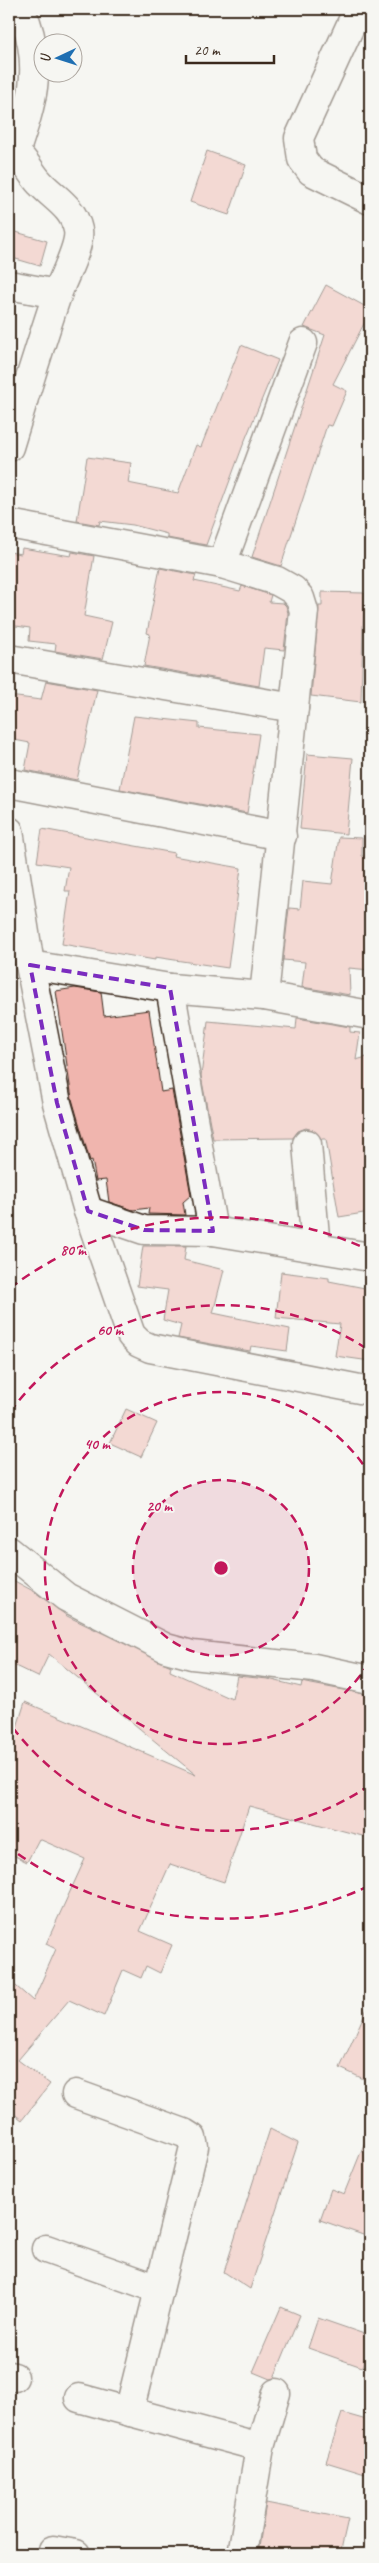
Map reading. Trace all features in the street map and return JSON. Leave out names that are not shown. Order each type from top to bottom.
[{"type":"street","points":[[358,9],[299,138],[302,159],[312,171],[370,200]]},
{"type":"street","points":[[9,20],[26,22],[35,54],[33,102],[12,152],[73,215],[78,232],[76,245],[16,400],[9,447]]},
{"type":"street","points":[[9,284],[57,294]]},
{"type":"street","points":[[222,564],[303,343]]},
{"type":"street","points":[[9,524],[222,564],[277,581],[293,590],[300,598],[304,611],[264,996]]},
{"type":"street","points":[[9,659],[294,708]]},
{"type":"street","points":[[9,783],[282,836]]},
{"type":"street","points":[[9,830],[30,965],[57,1103],[88,1211],[131,1335],[139,1343],[150,1348],[370,1391]]},
{"type":"street","points":[[30,965],[170,988],[264,996],[370,1015]]},
{"type":"street","points":[[170,988],[213,1231]]},
{"type":"street","points":[[308,1144],[316,1248]]},
{"type":"street","points":[[88,1211],[144,1230],[213,1231],[370,1257]]},
{"type":"street","points":[[9,1551],[66,1596],[166,1648],[192,1655],[314,1668],[370,1680]]},
{"type":"street","points":[[76,2094],[184,2133],[192,2138],[194,2147],[128,2412]]},
{"type":"street","points":[[46,2249],[159,2289]]},
{"type":"street","points":[[242,2554],[260,2448],[276,2393]]},
{"type":"street","points":[[79,2398],[260,2448]]},
{"type":"highlighted area","points":[[30,965],[170,988],[213,1231],[144,1230],[88,1211],[57,1103]]},
{"type":"building","points":[[207,151],[246,165],[229,215],[190,202]]},
{"type":"building","points":[[9,230],[47,241],[40,266],[9,257]]},
{"type":"building","points":[[326,285],[370,309],[370,312],[333,384],[347,391],[332,426],[327,425],[281,566],[252,557],[325,335],[304,327]]},
{"type":"building","points":[[241,345],[278,360],[243,445],[206,545],[167,538],[167,534],[133,525],[100,521],[99,525],[77,521],[87,457],[131,463],[128,483],[178,493],[196,445],[201,447]]},
{"type":"building","points":[[22,548],[71,556],[72,552],[94,556],[84,616],[112,622],[103,659],[55,651],[56,644],[29,641],[30,628],[9,625],[9,552],[21,554]]},
{"type":"building","points":[[160,568],[196,575],[194,581],[240,591],[242,586],[271,595],[269,602],[283,603],[286,606],[288,613],[284,650],[264,648],[259,686],[144,666],[150,634],[147,633]]},
{"type":"building","points":[[322,592],[364,593],[361,702],[311,696],[319,606],[322,606]]},
{"type":"building","points":[[46,681],[97,690],[77,780],[25,770],[30,743],[9,739],[9,696],[41,700]]},
{"type":"building","points":[[134,716],[199,723],[199,728],[259,734],[247,813],[120,789]]},
{"type":"building","points":[[307,754],[353,758],[346,834],[300,829]]},
{"type":"building","points":[[42,829],[174,853],[173,856],[241,868],[228,968],[155,957],[155,960],[62,944],[70,891],[65,891],[69,867],[37,862]]},
{"type":"building","points":[[339,837],[362,838],[362,856],[370,856],[370,970],[349,968],[350,995],[302,987],[305,962],[283,960],[289,908],[300,909],[303,881],[332,884]]},
{"type":"building","points":[[75,988],[101,992],[104,1016],[149,1010],[161,1092],[172,1090],[191,1195],[183,1202],[185,1215],[148,1214],[149,1208],[133,1210],[109,1202],[106,1180],[96,1181],[92,1160],[90,1161],[72,1099],[56,991]]},
{"type":"building","points":[[297,1018],[350,1027],[350,1032],[360,1033],[356,1060],[370,1056],[370,1212],[339,1217],[326,1139],[321,1139],[313,1130],[306,1128],[298,1131],[293,1138],[213,1139],[201,1076],[208,1021],[296,1029]]},
{"type":"building","points":[[143,1246],[186,1246],[184,1260],[224,1270],[213,1313],[290,1329],[287,1351],[251,1346],[250,1351],[178,1338],[181,1325],[163,1320],[168,1290],[137,1286]]},
{"type":"building","points":[[281,1272],[329,1278],[329,1281],[370,1289],[370,1361],[335,1356],[340,1324],[276,1318]]},
{"type":"building","points":[[126,1409],[157,1423],[141,1457],[110,1443]]},
{"type":"building","points":[[9,1578],[35,1592],[67,1616],[171,1666],[170,1671],[232,1699],[237,1676],[268,1679],[301,1687],[302,1682],[370,1695],[370,1838],[249,1806],[224,1882],[170,1864],[140,1931],[172,1945],[160,1973],[146,1966],[141,1978],[123,1970],[104,2016],[69,2000],[18,2060],[50,2084],[22,2120],[9,2110],[9,1980],[33,2001],[56,1949],[46,1944],[85,1859],[39,1839],[27,1862],[9,1853],[9,1752],[25,1702],[196,1775],[49,1654],[38,1677],[9,1663]]},
{"type":"building","points":[[370,2002],[370,2082],[340,2068]]},
{"type":"building","points":[[270,2129],[298,2143],[250,2289],[224,2272]]},
{"type":"building","points":[[369,2132],[370,2224],[366,2236],[320,2220],[331,2189],[344,2194]]},
{"type":"building","points":[[281,2307],[300,2315],[274,2378],[270,2379],[253,2372]]},
{"type":"building","points":[[318,2318],[370,2336],[370,2344],[362,2367],[308,2348]]},
{"type":"building","points":[[342,2413],[370,2421],[370,2459],[365,2474],[326,2462]]},
{"type":"building","points":[[266,2503],[348,2519],[340,2554],[258,2554]]}]
